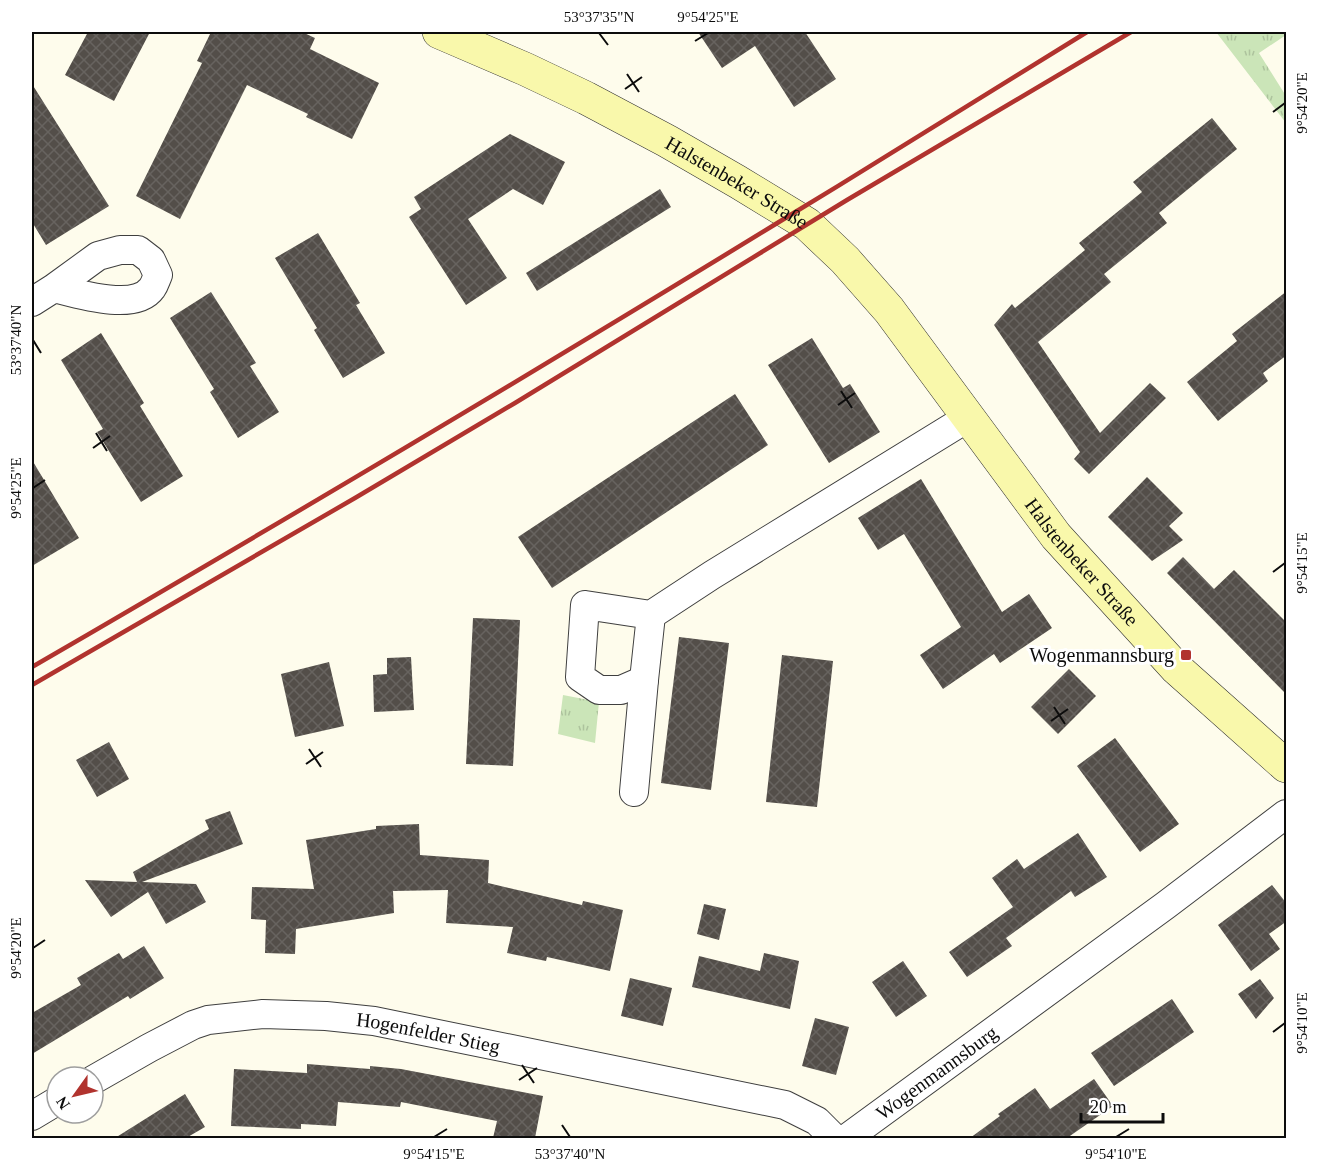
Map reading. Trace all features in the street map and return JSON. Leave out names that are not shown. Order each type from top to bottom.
[{"type":"street","name":"Halstenbeker Straße","points":[[439,32],[525,69],[616,114],[738,182],[807,224],[845,260],[889,310],[1056,536],[1176,668],[1287,766]]},
{"type":"street","points":[[644,680],[621,690],[599,690],[580,677],[585,605],[651,615],[969,417]]},
{"type":"street","points":[[634,792],[651,615]]},
{"type":"street","name":"Wogenmannsburg","points":[[847,1138],[1287,814]]},
{"type":"street","name":"Hogenfelder Stieg","points":[[105,1073],[158,1043],[208,1020],[263,1014],[326,1016],[374,1021],[785,1105],[817,1121],[834,1138]]},
{"type":"street","points":[[32,1116],[45,1108]]},
{"type":"green space","points":[[1216,32],[1286,32],[1286,35],[1259,53],[1286,96],[1286,123]]},
{"type":"green space","points":[[563,695],[599,702],[595,743],[558,734]]},
{"type":"building","points":[[88,32],[150,32],[114,101],[65,75]]},
{"type":"building","points":[[211,32],[302,32],[315,38],[310,49],[379,83],[352,139],[306,117],[308,114],[247,85],[180,219],[136,196],[202,63],[197,61]]},
{"type":"building","points":[[698,32],[805,32],[836,79],[794,107],[755,46],[722,68]]},
{"type":"building","points":[[32,84],[109,206],[46,245],[32,222]]},
{"type":"building","points":[[1212,118],[1237,149],[1159,213],[1167,223],[1104,274],[1111,282],[1038,342],[1100,433],[1150,383],[1166,398],[1089,474],[1074,459],[1080,452],[994,325],[1012,304],[1015,308],[1085,250],[1079,243],[1142,192],[1133,182]]},
{"type":"building","points":[[510,134],[565,162],[543,205],[513,189],[468,219],[507,278],[466,305],[409,217],[421,209],[414,197]]},
{"type":"building","points":[[660,189],[671,207],[537,291],[526,273]]},
{"type":"building","points":[[318,233],[360,303],[356,305],[385,353],[343,378],[314,330],[317,328],[275,258]]},
{"type":"building","points":[[1287,291],[1287,355],[1263,373],[1268,381],[1218,421],[1187,382],[1237,341],[1232,334]]},
{"type":"building","points":[[211,292],[256,363],[250,366],[279,412],[238,438],[210,392],[214,389],[170,318]]},
{"type":"building","points":[[101,333],[144,403],[140,406],[183,476],[141,502],[97,432],[103,429],[61,360]]},
{"type":"building","points":[[812,338],[843,388],[850,384],[880,432],[829,463],[768,365]]},
{"type":"building","points":[[735,394],[768,445],[552,588],[518,537]]},
{"type":"building","points":[[32,460],[79,538],[32,566]]},
{"type":"building","points":[[1147,477],[1183,513],[1169,526],[1183,540],[1152,561],[1108,517]]},
{"type":"building","points":[[921,479],[1002,612],[1029,594],[1052,628],[1000,663],[994,654],[943,689],[920,655],[961,627],[904,534],[878,550],[858,518]]},
{"type":"building","points":[[1183,557],[1214,589],[1234,570],[1287,623],[1287,695],[1167,573]]},
{"type":"building","points":[[473,618],[520,620],[513,766],[466,764]]},
{"type":"building","points":[[679,637],[729,643],[711,790],[661,783]]},
{"type":"building","points":[[782,655],[833,661],[817,807],[766,802]]},
{"type":"building","points":[[411,657],[414,710],[374,712],[373,675],[387,674],[387,658]]},
{"type":"building","points":[[329,662],[344,726],[295,737],[281,674]]},
{"type":"building","points":[[1069,669],[1096,696],[1058,734],[1031,707]]},
{"type":"building","points":[[1115,738],[1179,824],[1140,852],[1077,766]]},
{"type":"building","points":[[109,742],[129,779],[97,797],[76,760]]},
{"type":"building","points":[[230,811],[243,844],[142,882],[196,884],[206,902],[166,924],[148,892],[111,917],[85,880],[137,882],[133,872],[209,829],[205,820]]},
{"type":"building","points":[[419,824],[420,855],[489,860],[488,883],[582,905],[583,901],[623,910],[610,971],[547,957],[546,961],[507,953],[513,927],[446,923],[448,890],[393,891],[394,913],[296,929],[295,954],[265,953],[266,920],[251,919],[252,887],[314,889],[306,840],[376,829],[376,826]]},
{"type":"building","points":[[1078,833],[1107,877],[1075,897],[1071,891],[1006,938],[1012,946],[967,977],[949,952],[1013,907],[992,878],[1017,859],[1024,869]]},
{"type":"building","points":[[1272,885],[1287,904],[1287,921],[1269,934],[1280,949],[1251,971],[1218,925]]},
{"type":"building","points":[[704,904],[726,909],[719,940],[697,934]]},
{"type":"building","points":[[144,946],[164,978],[130,999],[128,996],[32,1054],[32,1013],[81,985],[77,978],[119,953],[123,959]]},
{"type":"building","points":[[764,953],[799,961],[790,1009],[692,987],[699,956],[760,971]]},
{"type":"building","points":[[903,961],[927,996],[896,1017],[872,982]]},
{"type":"building","points":[[630,978],[672,988],[663,1026],[621,1016]]},
{"type":"building","points":[[1260,979],[1274,998],[1256,1019],[1238,994]]},
{"type":"building","points":[[1172,999],[1194,1032],[1114,1086],[1091,1053]]},
{"type":"building","points":[[815,1018],[849,1027],[836,1075],[802,1066]]},
{"type":"building","points":[[307,1064],[401,1069],[543,1096],[535,1138],[493,1138],[497,1121],[401,1102],[400,1107],[338,1102],[336,1126],[301,1124],[301,1129],[231,1126],[234,1069],[307,1073]]},
{"type":"building","points":[[1094,1079],[1113,1106],[1067,1138],[970,1138],[1000,1116],[998,1114],[1035,1088],[1050,1109]]},
{"type":"building","points":[[185,1094],[205,1127],[186,1138],[115,1138]]},
{"type":"railway","points":[[32,667],[508,386],[1087,32]]},
{"type":"railway","points":[[32,685],[515,403],[847,200],[1131,32]]},
{"type":"place","name":"Wogenmannsburg","points":[[1186,655]]}]
